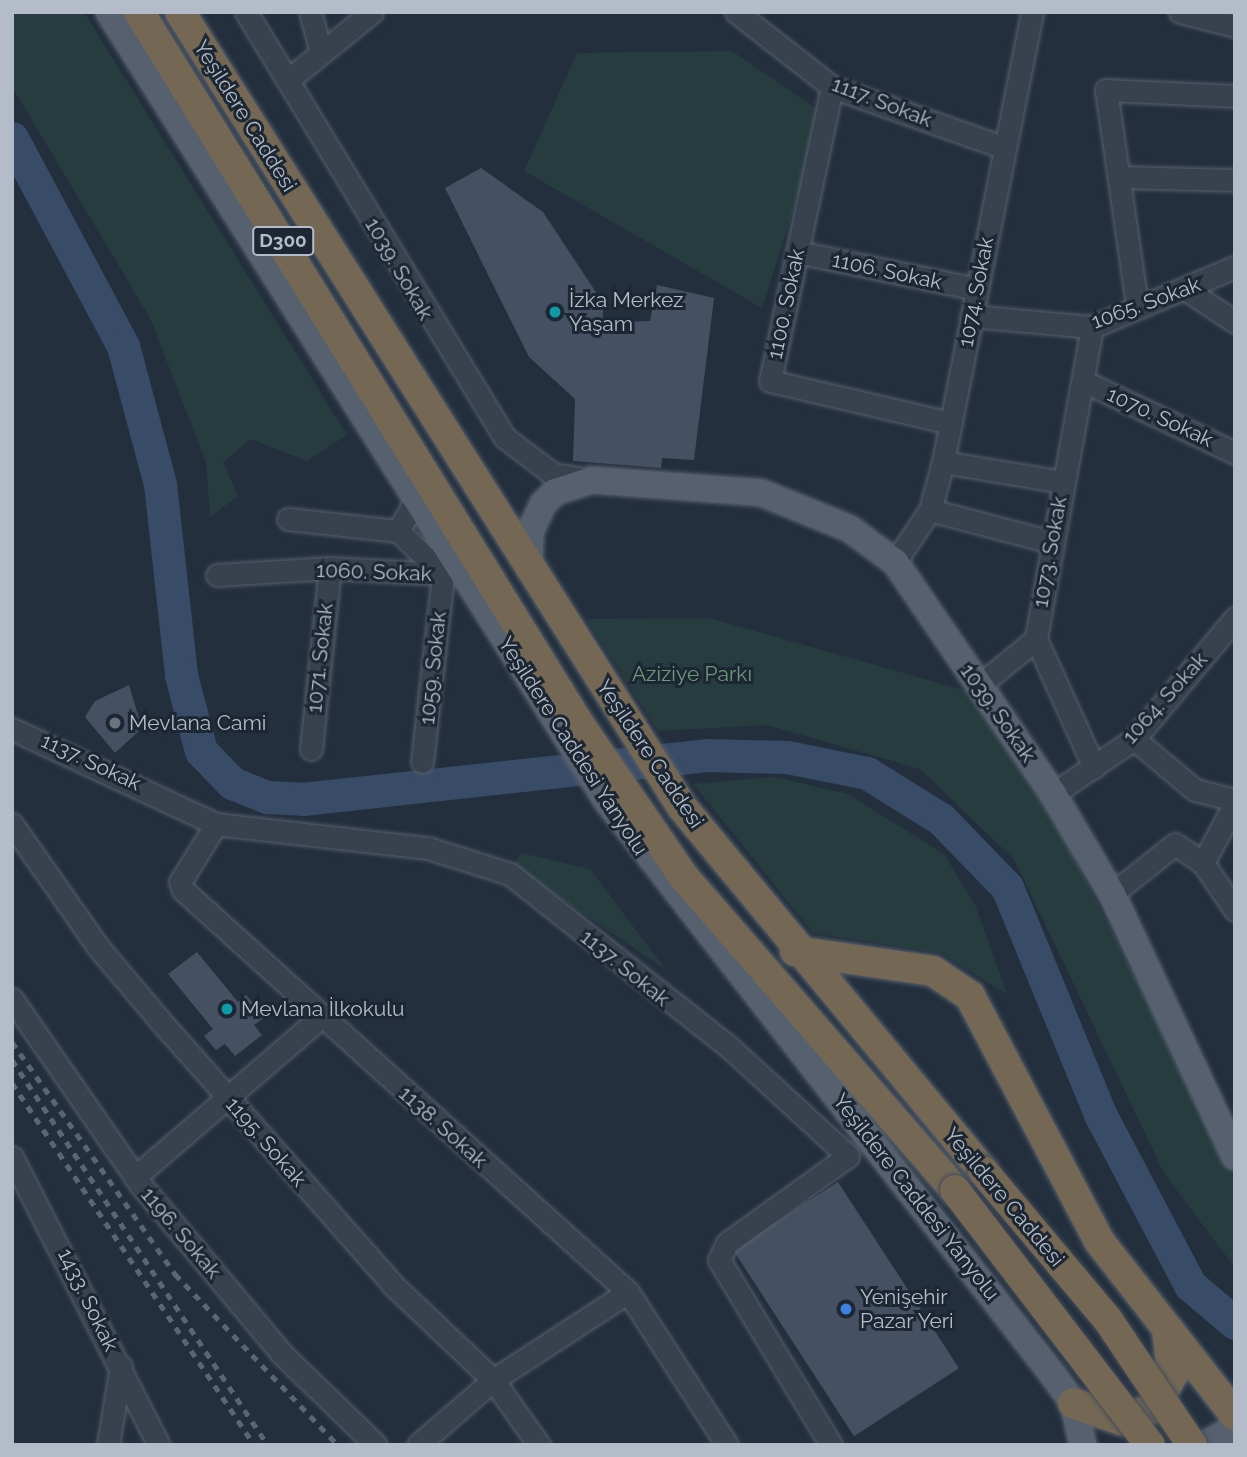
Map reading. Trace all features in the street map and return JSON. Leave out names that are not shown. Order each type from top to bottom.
[{"type":"highway","name":"Yeşildere Caddesi","points":[[139,12],[426,470],[565,719],[616,796],[955,1190],[1150,1445]]},
{"type":"highway","name":"Yeşildere Caddesi","points":[[180,12],[529,569],[682,807],[795,951],[1108,1320],[1192,1445]]},
{"type":"highway","points":[[795,951],[933,971],[970,996],[1062,1180],[1106,1253],[1235,1415]]},
{"type":"highway","points":[[1073,1403],[1121,1420],[1154,1408],[1172,1375],[1167,1328]]},
{"type":"main road","name":"Yeşildere Caddesi Yanyolu","points":[[109,12],[415,502],[565,719]]},
{"type":"main road","name":"1039. Sokak","points":[[554,483],[591,480],[762,493],[850,529],[895,562],[914,598],[981,684],[1053,794],[1112,894],[1230,1142]]},
{"type":"main road","points":[[529,569],[534,518],[554,483]]},
{"type":"main road","name":"Yeşildere Caddesi Yanyolu","points":[[616,796],[1073,1403],[1083,1445]]},
{"type":"main road","points":[[1204,1445],[1235,1429]]},
{"type":"street","name":"1039. Sokak","points":[[246,12],[461,372],[504,436],[554,483]]},
{"type":"street","points":[[310,12],[321,52]]},
{"type":"street","points":[[288,80],[372,12]]},
{"type":"street","name":"1117. Sokak","points":[[736,12],[832,87],[1004,148]]},
{"type":"street","name":"1074. Sokak","points":[[895,562],[930,510],[943,462],[1032,12]]},
{"type":"street","points":[[1180,12],[1235,26]]},
{"type":"street","name":"1100. Sokak","points":[[832,87],[770,382],[951,423]]},
{"type":"street","points":[[1138,305],[1106,90],[1235,96]]},
{"type":"street","points":[[1120,177],[1235,180]]},
{"type":"street","name":"1106. Sokak","points":[[797,252],[976,289]]},
{"type":"street","name":"1065. Sokak","points":[[971,316],[1091,327],[1138,305],[1188,291],[1235,267]]},
{"type":"street","points":[[1188,291],[1235,322]]},
{"type":"street","name":"1073. Sokak","points":[[1036,639],[1062,482],[1084,382],[1091,327]]},
{"type":"street","name":"1070. Sokak","points":[[1084,382],[1235,453]]},
{"type":"street","points":[[943,462],[1062,482]]},
{"type":"street","points":[[398,531],[415,502]]},
{"type":"street","points":[[930,510],[1051,542]]},
{"type":"street","name":"1060. Sokak","points":[[288,519],[398,531],[443,573]]},
{"type":"street","name":"1060. Sokak","points":[[217,576],[330,568],[443,573]]},
{"type":"street","name":"1071. Sokak","points":[[311,749],[330,568]]},
{"type":"street","name":"1059. Sokak","points":[[422,762],[443,573]]},
{"type":"street","name":"1064. Sokak","points":[[1053,794],[1134,739],[1235,618]]},
{"type":"street","points":[[981,684],[1036,639],[1094,766]]},
{"type":"street","name":"1137. Sokak","points":[[13,726],[216,824],[428,848],[510,874],[818,1125],[848,1156],[727,1243],[719,1260],[831,1445]]},
{"type":"street","points":[[1134,739],[1195,790],[1235,802],[1203,863]]},
{"type":"street","name":"1195. Sokak","points":[[12,824],[98,947],[393,1284],[492,1380],[539,1445]]},
{"type":"street","name":"1138. Sokak","points":[[216,824],[180,882],[183,890],[628,1292],[727,1445]]},
{"type":"street","points":[[1112,894],[1175,844],[1203,863],[1235,909]]},
{"type":"street","name":"1196. Sokak","points":[[12,999],[135,1177],[282,1354],[376,1445]]},
{"type":"street","points":[[135,1177],[322,1016]]},
{"type":"street","name":"1433. Sokak","points":[[12,1157],[159,1445]]},
{"type":"street","points":[[418,1445],[492,1380],[628,1292]]},
{"type":"street","points":[[108,1445],[121,1366]]},
{"type":"green space","points":[[12,12],[84,12],[347,435],[307,461],[251,439],[223,462],[238,496],[210,517],[206,462],[150,318],[12,87]]},
{"type":"green space","points":[[732,51],[824,114],[762,308],[524,171],[577,53]]},
{"type":"green space","name":"Aziziye Parkı","points":[[709,618],[974,693],[1063,835],[1235,1176],[1235,1268],[1164,1173],[1014,859],[920,769],[767,725],[658,731],[586,619]]},
{"type":"green space","points":[[774,777],[848,794],[944,854],[976,907],[1007,994],[940,953],[813,933],[693,784]]},
{"type":"green space","points":[[521,853],[590,869],[666,970],[513,866]]},
{"type":"building","name":"İzka Merkez Yaşam","points":[[481,168],[543,212],[603,303],[603,323],[650,321],[657,285],[714,298],[694,460],[662,458],[661,468],[573,461],[575,399],[529,357],[445,188]]},
{"type":"building","name":"Mevlana Cami","points":[[129,685],[142,728],[115,753],[85,717],[95,701]]},
{"type":"building","name":"Mevlana İlkokulu","points":[[197,952],[238,1002],[246,995],[265,1017],[254,1025],[262,1035],[235,1056],[225,1044],[216,1050],[204,1036],[213,1029],[168,974]]},
{"type":"building","name":"Yenişehir Pazar Yeri","points":[[838,1182],[959,1368],[854,1436],[733,1250]]},
{"type":"waterway","points":[[12,138],[123,346],[160,484],[181,675],[201,751],[232,783],[267,797],[302,799],[707,755],[787,757],[867,773],[941,819],[1007,887],[1101,1116],[1190,1285],[1235,1323]]},
{"type":"railway","points":[[12,1042],[175,1274],[338,1445]]},
{"type":"railway","points":[[12,1060],[268,1445]]},
{"type":"railway","points":[[12,1083],[254,1445]]},
{"type":"place","name":"İzka Merkez Yaşam","points":[[555,312]]},
{"type":"place","name":"Mevlana Cami","points":[[115,723]]},
{"type":"place","name":"Mevlana İlkokulu","points":[[227,1009]]},
{"type":"place","name":"Yenişehir Pazar Yeri","points":[[846,1309]]}]
